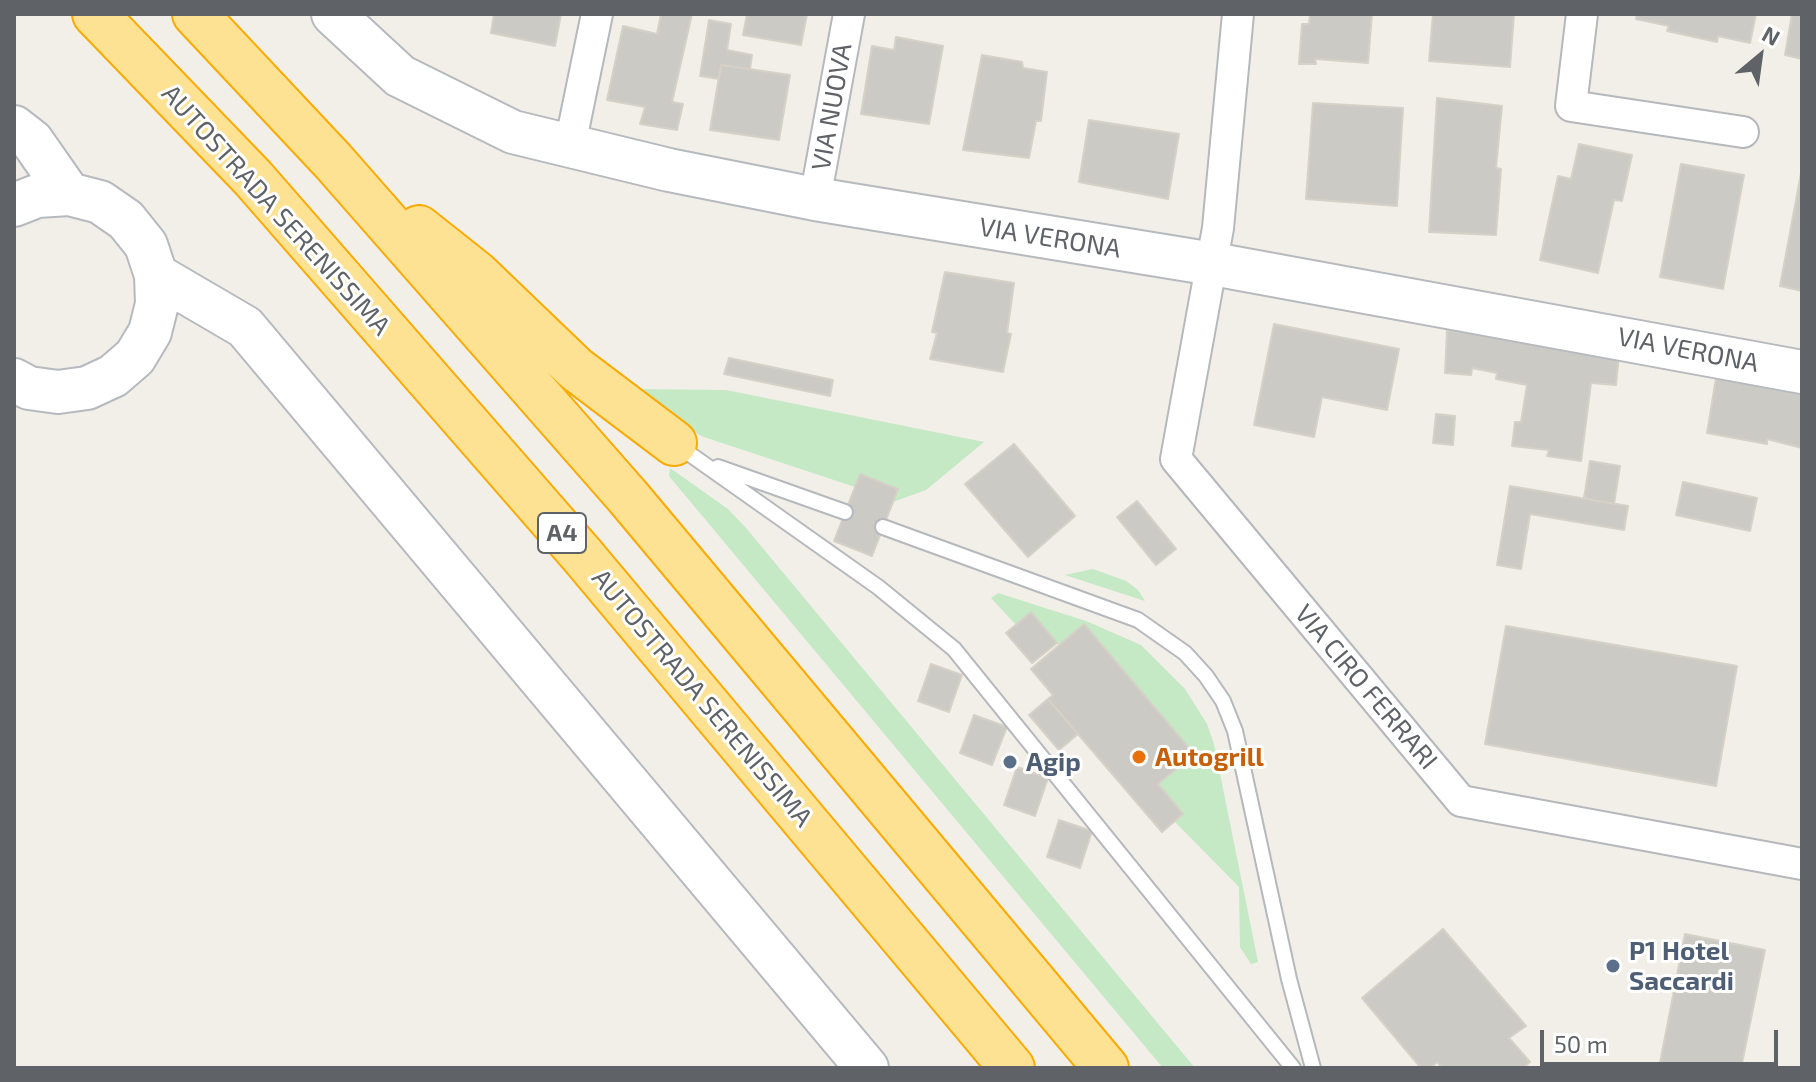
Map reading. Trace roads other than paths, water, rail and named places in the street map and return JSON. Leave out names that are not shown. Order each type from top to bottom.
[{"type":"highway","name":"AUTOSTRADA SERENISSIMA","points":[[95,14],[253,178],[572,543],[1012,1068]]},
{"type":"highway","points":[[195,14],[333,161],[628,497],[1106,1068]]},
{"type":"highway","points":[[333,161],[477,274],[576,369],[686,451]]},
{"type":"street","name":"VIA VERONA","points":[[333,14],[400,76],[513,132],[815,199],[1213,264],[1802,372]]},
{"type":"street","points":[[570,145],[597,14]]},
{"type":"street","name":"VIA NUOVA","points":[[815,199],[849,14]]},
{"type":"street","points":[[1213,264],[1238,14]]},
{"type":"street","points":[[1582,14],[1571,106],[1743,132]]},
{"type":"street","points":[[14,127],[32,141],[34,195],[100,202],[126,220],[146,245],[156,275],[157,304],[150,332],[135,357],[113,376],[87,388],[58,392],[29,388],[14,380]]},
{"type":"street","name":"VIA CIRO FERRARI","points":[[1213,264],[1176,459],[1461,801],[1802,864]]},
{"type":"street","points":[[156,275],[245,327],[867,1068]]},
{"type":"lane","points":[[686,451],[845,512]]},
{"type":"lane","points":[[686,451],[878,587],[954,649],[1293,1068]]},
{"type":"lane","points":[[883,527],[1138,620],[1185,653],[1206,676],[1223,701],[1235,731],[1289,979],[1313,1068]]},
{"type":"place","name":"Autogrill","points":[[1139,757]]},
{"type":"place","name":"Agip","points":[[1010,762]]},
{"type":"place","name":"P1 Hotel Saccardi","points":[[1613,966]]}]
